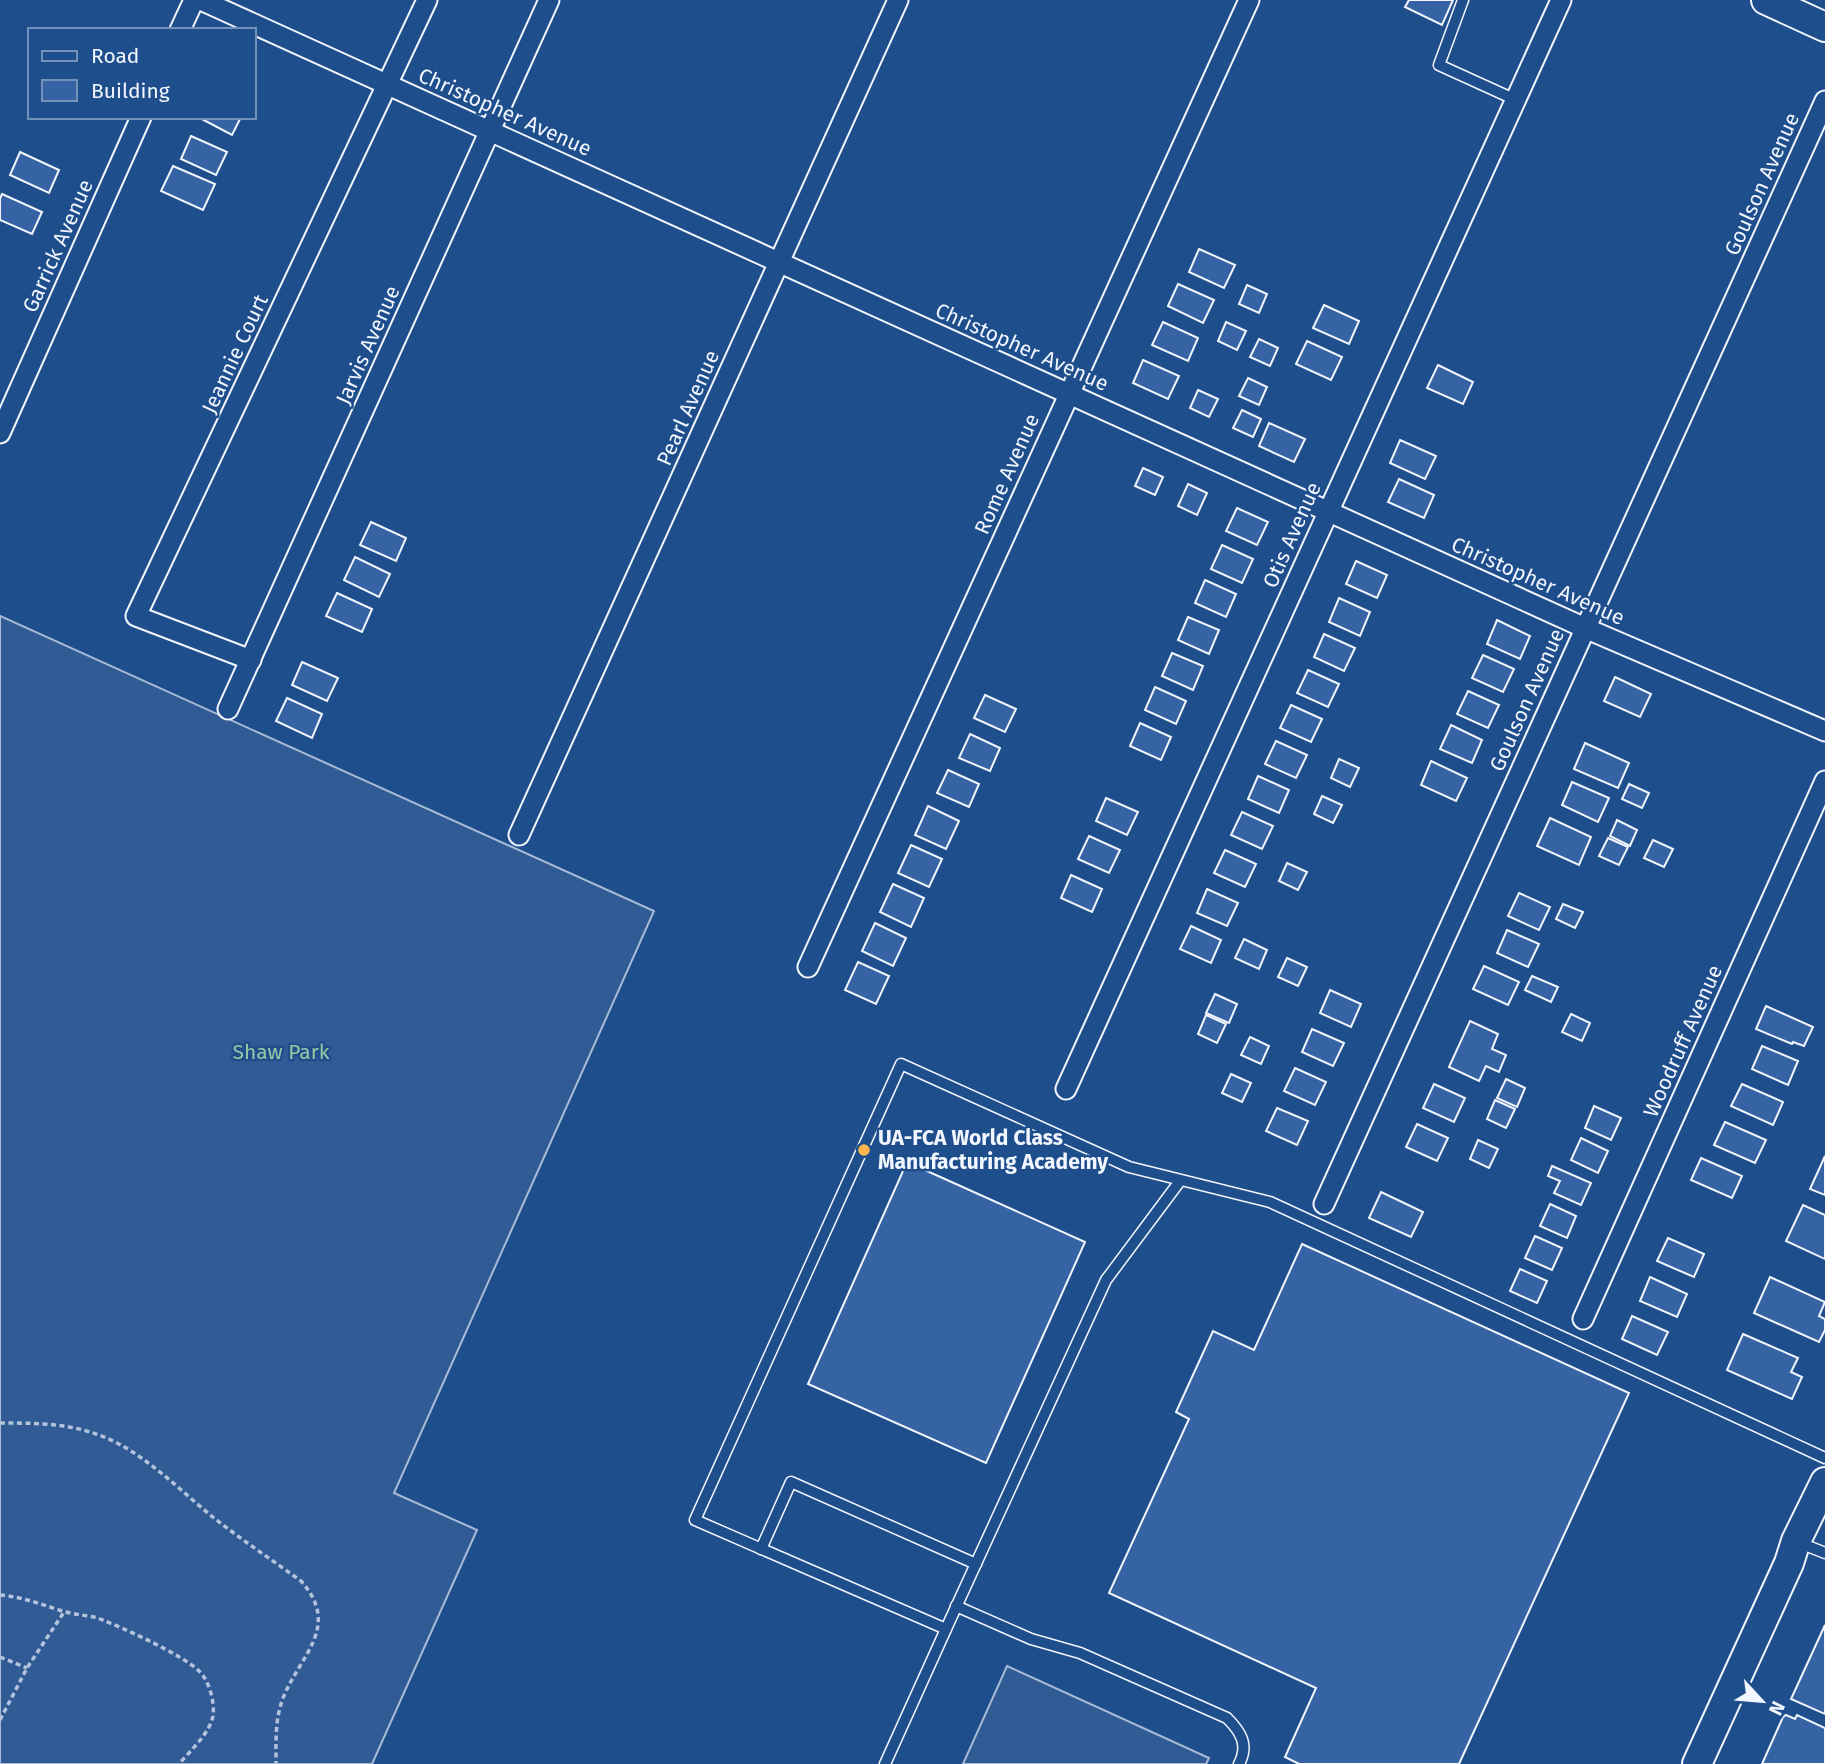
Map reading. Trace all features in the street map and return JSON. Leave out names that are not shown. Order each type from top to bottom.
[{"type":"main road","points":[[1766,0],[1825,27]]},
{"type":"main road","points":[[1697,1764],[1825,1482]]},
{"type":"street","points":[[181,28],[194,0]]},
{"type":"street","name":"Christopher Avenue","points":[[201,0],[1585,628],[1825,732]]},
{"type":"street","name":"Jeannie Court","points":[[251,660],[136,616],[427,0]]},
{"type":"street","name":"Jarvis Avenue","points":[[228,709],[549,0]]},
{"type":"street","name":"Pearl Avenue","points":[[519,835],[898,0]]},
{"type":"street","name":"Rome Avenue","points":[[807,967],[1249,0]]},
{"type":"street","name":"Otis Avenue","points":[[1066,1089],[1561,0]]},
{"type":"street","name":"Goulson Avenue","points":[[1324,1204],[1825,101]]},
{"type":"street","name":"Garrick Avenue","points":[[0,433],[140,119]]},
{"type":"street","name":"Woodruff Avenue","points":[[1583,1319],[1825,781]]},
{"type":"lane","points":[[1463,0],[1438,65],[1516,100]]},
{"type":"lane","points":[[946,1629],[695,1520],[901,1064],[1129,1167],[1270,1202],[1825,1458]]},
{"type":"lane","points":[[885,1764],[1106,1280],[1180,1181]]},
{"type":"lane","points":[[761,1549],[791,1482],[976,1564]]},
{"type":"lane","points":[[1796,1541],[1825,1553]]},
{"type":"lane","points":[[956,1606],[1031,1639],[1080,1653],[1227,1718],[1242,1736],[1244,1746],[1239,1764]]},
{"type":"path","points":[[0,1423],[76,1429],[113,1441],[145,1462],[227,1528],[301,1581],[309,1591],[317,1611],[318,1631],[281,1702],[277,1724],[276,1764]]},
{"type":"path","points":[[0,1595],[37,1602],[113,1624],[184,1660],[204,1676],[212,1701],[212,1718],[179,1764]]},
{"type":"path","points":[[0,1720],[27,1668],[64,1612]]},
{"type":"path","points":[[0,1657],[27,1668]]},
{"type":"shaded area","name":"Shaw Park","points":[[0,616],[654,911],[394,1493],[477,1530],[372,1764],[0,1764]]},
{"type":"shaded area","points":[[1007,1666],[1209,1758],[1206,1764],[963,1764]]},
{"type":"building","points":[[1409,0],[1453,0],[1442,25],[1405,7]]},
{"type":"building","points":[[202,119],[240,119],[232,135]]},
{"type":"building","points":[[191,136],[227,152],[216,175],[181,159]]},
{"type":"building","points":[[20,152],[59,170],[49,193],[10,175]]},
{"type":"building","points":[[173,166],[215,184],[203,210],[161,191]]},
{"type":"building","points":[[2,194],[42,212],[32,234],[0,220]]},
{"type":"building","points":[[1199,249],[1235,265],[1224,288],[1189,272]]},
{"type":"building","points":[[1178,284],[1214,300],[1203,323],[1168,306]]},
{"type":"building","points":[[1247,285],[1267,294],[1259,313],[1239,304]]},
{"type":"building","points":[[1324,305],[1359,321],[1349,344],[1313,328]]},
{"type":"building","points":[[1163,322],[1198,338],[1188,361],[1152,345]]},
{"type":"building","points":[[1226,322],[1246,331],[1237,350],[1218,341]]},
{"type":"building","points":[[1259,339],[1278,348],[1270,366],[1250,357]]},
{"type":"building","points":[[1307,341],[1342,357],[1331,380],[1296,364]]},
{"type":"building","points":[[1143,360],[1179,376],[1168,399],[1133,383]]},
{"type":"building","points":[[1438,365],[1473,382],[1463,404],[1427,388]]},
{"type":"building","points":[[1248,378],[1267,387],[1259,405],[1239,396]]},
{"type":"building","points":[[1198,390],[1218,399],[1209,417],[1190,408]]},
{"type":"building","points":[[1242,410],[1261,419],[1253,437],[1233,428]]},
{"type":"building","points":[[1269,423],[1305,439],[1294,462],[1259,446]]},
{"type":"building","points":[[1400,440],[1436,456],[1425,479],[1390,463]]},
{"type":"building","points":[[1143,468],[1163,477],[1155,495],[1135,486]]},
{"type":"building","points":[[1399,479],[1434,495],[1424,518],[1388,502]]},
{"type":"building","points":[[1188,484],[1207,493],[1197,515],[1178,506]]},
{"type":"building","points":[[1237,508],[1268,522],[1257,545],[1226,531]]},
{"type":"building","points":[[371,522],[406,538],[396,561],[360,545]]},
{"type":"building","points":[[1222,545],[1253,559],[1242,583],[1211,569]]},
{"type":"building","points":[[355,557],[390,574],[379,597],[344,580]]},
{"type":"building","points":[[1356,561],[1387,575],[1377,598],[1346,584]]},
{"type":"building","points":[[1205,580],[1236,594],[1226,617],[1195,603]]},
{"type":"building","points":[[337,593],[372,609],[362,632],[326,616]]},
{"type":"building","points":[[1339,598],[1370,612],[1360,636],[1329,622]]},
{"type":"building","points":[[1188,617],[1219,630],[1209,654],[1178,640]]},
{"type":"building","points":[[1497,620],[1530,636],[1520,659],[1487,644]]},
{"type":"building","points":[[1324,634],[1355,648],[1344,671],[1314,657]]},
{"type":"building","points":[[1172,653],[1203,666],[1193,690],[1162,676]]},
{"type":"building","points":[[1483,655],[1514,669],[1503,692],[1472,678]]},
{"type":"building","points":[[302,662],[338,678],[327,701],[292,685]]},
{"type":"building","points":[[1308,670],[1339,684],[1328,707],[1297,693]]},
{"type":"building","points":[[1615,677],[1651,694],[1640,717],[1604,701]]},
{"type":"building","points":[[1155,687],[1186,701],[1176,724],[1145,710]]},
{"type":"building","points":[[1468,691],[1499,705],[1488,728],[1457,714]]},
{"type":"building","points":[[985,695],[1016,709],[1005,732],[974,718]]},
{"type":"building","points":[[287,698],[322,714],[312,738],[276,721]]},
{"type":"building","points":[[1291,705],[1322,719],[1311,742],[1280,728]]},
{"type":"building","points":[[1140,723],[1171,737],[1161,760],[1130,746]]},
{"type":"building","points":[[1451,725],[1482,740],[1472,763],[1440,749]]},
{"type":"building","points":[[970,734],[1000,748],[990,771],[959,758]]},
{"type":"building","points":[[1276,741],[1307,755],[1296,778],[1265,764]]},
{"type":"building","points":[[1585,743],[1629,763],[1618,788],[1574,769]]},
{"type":"building","points":[[1339,759],[1359,768],[1350,787],[1331,778]]},
{"type":"building","points":[[1431,761],[1467,778],[1456,801],[1421,785]]},
{"type":"building","points":[[948,770],[979,784],[969,807],[937,793]]},
{"type":"building","points":[[1258,776],[1289,790],[1279,813],[1248,799]]},
{"type":"building","points":[[1572,782],[1609,798],[1598,822],[1562,805]]},
{"type":"building","points":[[1629,784],[1649,793],[1642,808],[1622,799]]},
{"type":"building","points":[[1322,796],[1342,805],[1333,823],[1314,814]]},
{"type":"building","points":[[1106,798],[1138,812],[1127,835],[1096,821]]},
{"type":"building","points":[[928,806],[959,821],[946,849],[915,835]]},
{"type":"building","points":[[1242,812],[1273,826],[1262,849],[1231,835]]},
{"type":"building","points":[[1550,818],[1591,837],[1579,865],[1537,846]]},
{"type":"building","points":[[1617,820],[1637,830],[1630,846],[1610,836]]},
{"type":"building","points":[[1089,836],[1120,850],[1109,873],[1078,859]]},
{"type":"building","points":[[1608,838],[1628,847],[1619,865],[1599,856]]},
{"type":"building","points":[[1653,840],[1673,849],[1664,867],[1644,858]]},
{"type":"building","points":[[911,845],[942,859],[929,887],[898,873]]},
{"type":"building","points":[[1225,850],[1256,864],[1245,887],[1214,873]]},
{"type":"building","points":[[1287,863],[1307,872],[1298,890],[1279,881]]},
{"type":"building","points":[[1071,875],[1102,889],[1092,912],[1061,898]]},
{"type":"building","points":[[893,884],[924,898],[911,927],[880,912]]},
{"type":"building","points":[[1207,889],[1238,903],[1227,926],[1197,913]]},
{"type":"building","points":[[1519,893],[1550,907],[1539,930],[1508,916]]},
{"type":"building","points":[[1563,904],[1583,912],[1575,928],[1556,919]]},
{"type":"building","points":[[875,923],[906,938],[893,966],[862,951]]},
{"type":"building","points":[[1191,926],[1221,940],[1211,963],[1180,949]]},
{"type":"building","points":[[1507,930],[1539,944],[1528,967],[1497,953]]},
{"type":"building","points":[[1244,939],[1267,950],[1259,969],[1235,958]]},
{"type":"building","points":[[1287,958],[1307,967],[1298,986],[1278,977]]},
{"type":"building","points":[[858,962],[889,976],[876,1004],[845,990]]},
{"type":"building","points":[[1484,966],[1519,982],[1508,1005],[1473,989]]},
{"type":"building","points":[[1532,976],[1558,987],[1551,1002],[1525,990]]},
{"type":"building","points":[[1330,990],[1361,1004],[1351,1027],[1320,1013]]},
{"type":"building","points":[[1215,994],[1237,1004],[1229,1023],[1206,1013]]},
{"type":"building","points":[[1766,1006],[1813,1027],[1804,1046],[1793,1042],[1792,1044],[1756,1029]]},
{"type":"building","points":[[1571,1014],[1590,1023],[1582,1041],[1562,1032]]},
{"type":"building","points":[[1206,1015],[1226,1024],[1217,1043],[1198,1034]]},
{"type":"building","points":[[1470,1021],[1498,1034],[1492,1049],[1506,1055],[1499,1072],[1486,1066],[1479,1081],[1449,1067]]},
{"type":"building","points":[[1312,1029],[1344,1043],[1333,1066],[1302,1052]]},
{"type":"building","points":[[1250,1037],[1269,1046],[1261,1064],[1241,1055]]},
{"type":"building","points":[[1762,1046],[1798,1061],[1788,1085],[1752,1069]]},
{"type":"building","points":[[1295,1068],[1326,1082],[1315,1105],[1284,1091]]},
{"type":"building","points":[[1231,1074],[1251,1083],[1242,1102],[1222,1093]]},
{"type":"building","points":[[1506,1079],[1525,1088],[1517,1107],[1497,1098]]},
{"type":"building","points":[[1434,1084],[1465,1098],[1454,1122],[1423,1108]]},
{"type":"building","points":[[1742,1084],[1783,1102],[1773,1125],[1731,1106]]},
{"type":"building","points":[[1495,1100],[1515,1109],[1506,1128],[1487,1119]]},
{"type":"building","points":[[1594,1106],[1621,1118],[1611,1140],[1585,1128]]},
{"type":"building","points":[[1277,1108],[1308,1121],[1297,1145],[1266,1131]]},
{"type":"building","points":[[1725,1122],[1766,1140],[1755,1163],[1714,1145]]},
{"type":"building","points":[[1417,1124],[1448,1138],[1437,1161],[1406,1147]]},
{"type":"building","points":[[1581,1138],[1608,1151],[1598,1173],[1571,1160]]},
{"type":"building","points":[[1478,1140],[1498,1149],[1489,1168],[1470,1159]]},
{"type":"building","points":[[1825,1156],[1825,1195],[1810,1189]]},
{"type":"building","points":[[1701,1158],[1742,1176],[1732,1198],[1691,1180]]},
{"type":"building","points":[[907,1162],[1085,1242],[986,1463],[808,1384]]},
{"type":"building","points":[[1552,1166],[1591,1183],[1581,1205],[1554,1193],[1560,1181],[1548,1176]]},
{"type":"building","points":[[1381,1192],[1423,1212],[1411,1237],[1369,1218]]},
{"type":"building","points":[[1550,1204],[1576,1216],[1567,1238],[1540,1226]]},
{"type":"building","points":[[1803,1205],[1825,1215],[1825,1259],[1786,1241]]},
{"type":"building","points":[[1535,1236],[1562,1248],[1552,1270],[1525,1258]]},
{"type":"building","points":[[1668,1238],[1704,1254],[1694,1277],[1657,1261]]},
{"type":"building","points":[[1302,1244],[1629,1393],[1459,1764],[1299,1764],[1285,1757],[1316,1688],[1109,1593],[1189,1419],[1176,1412],[1213,1331],[1254,1350]]},
{"type":"building","points":[[1520,1269],[1547,1281],[1537,1303],[1510,1291]]},
{"type":"building","points":[[1650,1277],[1687,1294],[1677,1317],[1640,1301]]},
{"type":"building","points":[[1770,1277],[1825,1302],[1819,1316],[1825,1319],[1825,1330],[1819,1342],[1754,1313]]},
{"type":"building","points":[[1632,1316],[1668,1332],[1657,1355],[1622,1339]]},
{"type":"building","points":[[1743,1334],[1798,1358],[1791,1372],[1802,1377],[1792,1399],[1727,1370]]},
{"type":"building","points":[[1825,1625],[1825,1714],[1791,1699]]},
{"type":"building","points":[[1786,1715],[1795,1719],[1797,1715],[1825,1728],[1825,1764],[1762,1764]]},
{"type":"place","name":"UA-FCA World Class Manufacturing Academy","points":[[864,1150]]}]
